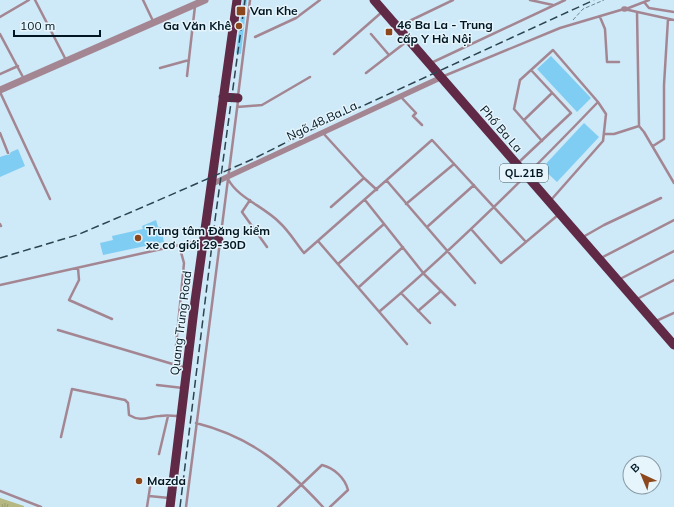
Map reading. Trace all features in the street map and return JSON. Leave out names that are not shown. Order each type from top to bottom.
[{"type":"highway","name":"Quang Trung Road","points":[[171,503],[236,0]]},
{"type":"highway","name":"Phố Ba La","points":[[374,0],[674,345]]},
{"type":"highway","points":[[223,97],[237,102]]},
{"type":"highway","points":[[204,240],[219,240]]},
{"type":"street","points":[[0,91],[205,0]]},
{"type":"street","name":"Ngõ 48 Ba La","points":[[212,184],[442,77]]},
{"type":"lane","points":[[0,17],[29,0]]},
{"type":"lane","points":[[35,0],[67,62]]},
{"type":"lane","points":[[143,0],[154,22]]},
{"type":"lane","points":[[186,507],[250,0]]},
{"type":"lane","points":[[255,36],[296,18],[320,0]]},
{"type":"lane","points":[[397,27],[453,0]]},
{"type":"lane","points":[[530,0],[554,5]]},
{"type":"lane","points":[[429,64],[565,0]]},
{"type":"lane","points":[[442,77],[568,26],[625,9],[649,0]]},
{"type":"lane","points":[[643,3],[649,8],[674,12]]},
{"type":"lane","points":[[187,76],[196,4]]},
{"type":"lane","points":[[625,9],[674,20]]},
{"type":"lane","points":[[334,54],[383,11]]},
{"type":"lane","points":[[637,12],[639,126],[653,146],[674,183]]},
{"type":"lane","points":[[600,16],[605,29],[607,62],[619,62]]},
{"type":"lane","points":[[653,146],[664,138],[664,85],[668,19]]},
{"type":"lane","points":[[0,34],[25,79]]},
{"type":"lane","points":[[371,34],[389,55]]},
{"type":"lane","points":[[366,73],[408,40]]},
{"type":"lane","points":[[542,141],[514,109],[520,80],[553,50],[598,102],[606,114],[605,134],[603,141],[550,202]]},
{"type":"lane","points":[[160,68],[189,60]]},
{"type":"lane","points":[[0,74],[18,66]]},
{"type":"lane","points":[[516,164],[571,114],[531,70]]},
{"type":"lane","points":[[237,102],[262,105],[310,77]]},
{"type":"lane","points":[[0,91],[50,199]]},
{"type":"lane","points":[[524,120],[552,93]]},
{"type":"lane","points":[[400,96],[416,113],[413,116],[422,125]]},
{"type":"lane","points":[[380,311],[424,274],[527,176],[598,102]]},
{"type":"lane","points":[[605,134],[614,134],[639,126]]},
{"type":"lane","points":[[0,133],[8,153]]},
{"type":"lane","points":[[323,133],[377,190]]},
{"type":"lane","points":[[227,178],[233,189],[280,222],[304,253],[432,140],[495,206],[526,242]]},
{"type":"lane","points":[[406,204],[454,164]]},
{"type":"lane","points":[[331,207],[364,178]]},
{"type":"lane","points":[[386,182],[475,283]]},
{"type":"lane","points":[[427,227],[474,185]]},
{"type":"lane","points":[[581,239],[604,225],[661,198]]},
{"type":"lane","points":[[250,200],[242,212],[267,247]]},
{"type":"lane","points":[[365,200],[424,274],[455,305]]},
{"type":"lane","points":[[471,229],[501,263],[560,214]]},
{"type":"lane","points":[[599,259],[674,220]]},
{"type":"lane","points":[[338,264],[384,224]]},
{"type":"lane","points":[[0,285],[204,240]]},
{"type":"lane","points":[[318,241],[407,344]]},
{"type":"lane","points":[[176,346],[184,263],[179,245]]},
{"type":"lane","points":[[359,288],[403,247]]},
{"type":"lane","points":[[618,280],[674,251]]},
{"type":"lane","points":[[78,268],[79,280],[68,300],[112,319]]},
{"type":"lane","points":[[635,300],[674,280]]},
{"type":"lane","points":[[418,311],[441,291]]},
{"type":"lane","points":[[401,293],[430,324]]},
{"type":"lane","points":[[654,322],[674,312]]},
{"type":"lane","points":[[58,330],[188,369]]},
{"type":"lane","points":[[158,385],[185,389]]},
{"type":"lane","points":[[61,437],[72,389],[125,400],[128,403],[129,415],[132,417],[146,420],[158,416],[182,416]]},
{"type":"lane","points":[[159,454],[168,416]]},
{"type":"lane","points":[[196,423],[233,434],[279,464],[293,476],[323,507]]},
{"type":"lane","points":[[278,507],[322,465],[334,470],[347,484],[348,490],[330,507]]},
{"type":"lane","points":[[148,507],[151,481]]},
{"type":"lane","points":[[0,491],[41,507]]},
{"type":"lane","points":[[149,496],[171,503]]},
{"type":"path","points":[[568,26],[583,9],[604,0]]},
{"type":"green space","points":[[0,498],[24,506],[24,507],[0,507]]},
{"type":"building","points":[[243,0],[247,0],[241,54],[236,53]]},
{"type":"building","points":[[551,56],[591,98],[577,112],[537,69]]},
{"type":"building","points":[[584,123],[599,137],[557,182],[542,168]]},
{"type":"building","points":[[18,149],[25,166],[0,177],[0,157],[9,155],[11,152]]},
{"type":"building","name":"Trung tâm Đăng kiểm xe cơ giới 29-30D","points":[[156,220],[158,227],[161,227],[164,242],[103,255],[100,243],[113,240],[112,236],[143,229],[142,226]]},
{"type":"railway","points":[[180,507],[215,220],[245,0]]},
{"type":"railway","points":[[0,258],[77,235],[143,207],[253,159],[321,125],[594,0]]},
{"type":"place","name":"Van Khe","points":[[241,11]]},
{"type":"place","name":"Ga Văn Khê","points":[[239,26]]},
{"type":"place","name":"46 Ba La - Trung cấp Y Hà Nội","points":[[389,32]]},
{"type":"place","name":"Trung tâm Đăng kiểm xe cơ giới 29-30D","points":[[138,238]]},
{"type":"place","name":"Mazda","points":[[139,481]]}]
